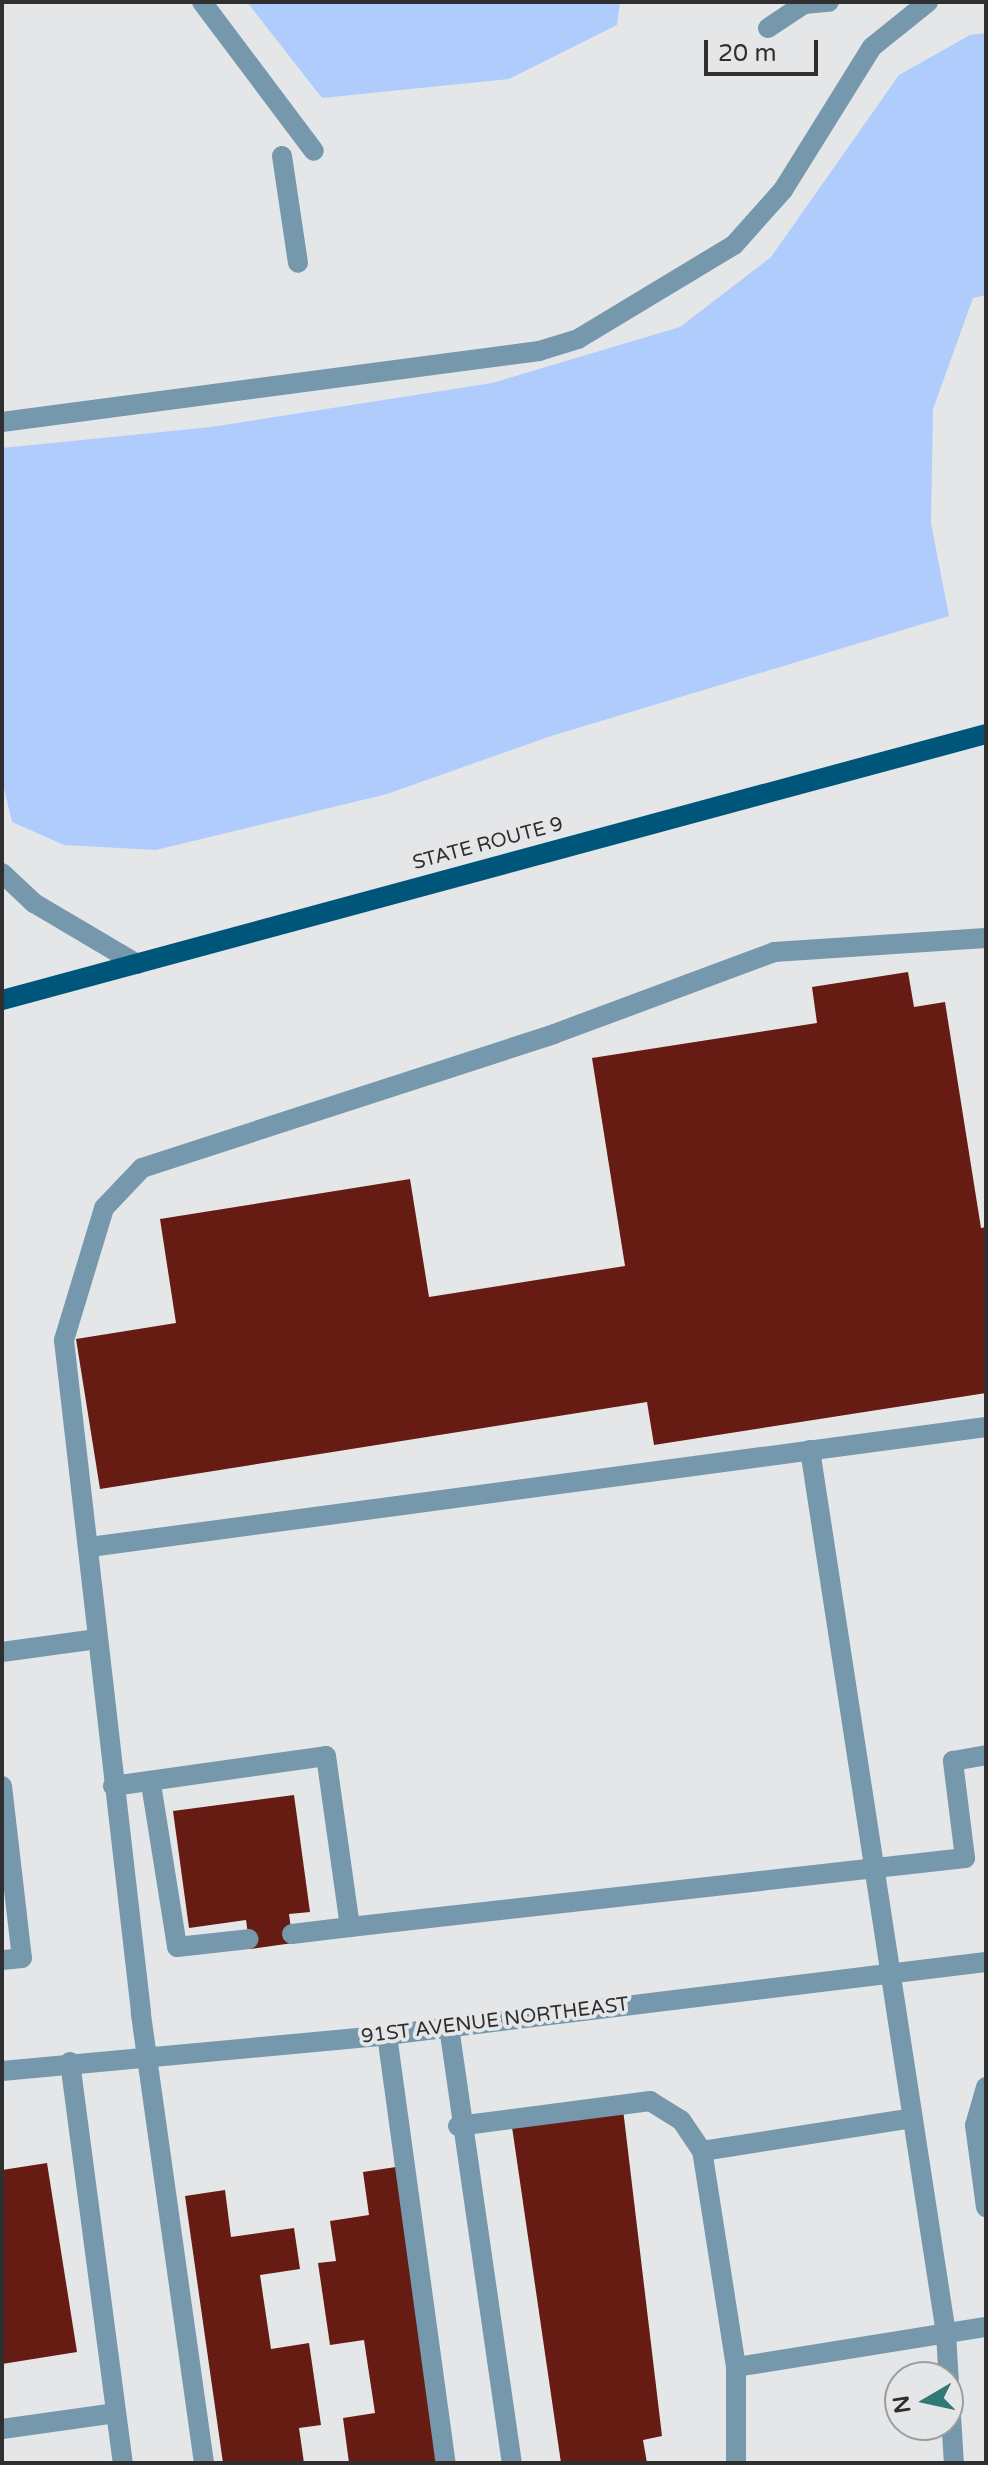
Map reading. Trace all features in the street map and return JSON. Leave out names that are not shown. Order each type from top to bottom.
[{"type":"main road","name":"STATE ROUTE 9","points":[[2,1000],[986,734]]},
{"type":"street","points":[[202,2],[314,151]]},
{"type":"street","points":[[768,28],[804,4],[829,2]]},
{"type":"street","points":[[2,422],[539,351],[578,339],[734,245],[783,190],[872,47],[928,2]]},
{"type":"street","points":[[282,156],[298,263]]},
{"type":"street","points":[[2,873],[34,903],[137,964]]},
{"type":"street","points":[[204,2463],[146,2055],[64,1340],[104,1208],[142,1168],[554,1034],[774,952],[986,938]]},
{"type":"street","points":[[90,1547],[986,1427]]},
{"type":"street","points":[[810,1450],[946,2334],[954,2463]]},
{"type":"street","points":[[2,1652],[97,1639]]},
{"type":"street","points":[[292,1934],[965,1858],[953,1761],[986,1755]]},
{"type":"street","points":[[113,1786],[151,1784],[326,1756],[350,1927]]},
{"type":"street","points":[[151,1784],[177,1947],[249,1939]]},
{"type":"street","points":[[2,1786],[22,1958],[2,1960]]},
{"type":"street","name":"91ST AVENUE NORTHEAST","points":[[2,2071],[70,2062],[387,2035],[986,1962]]},
{"type":"street","points":[[449,2027],[458,2126],[512,2463]]},
{"type":"street","points":[[387,2035],[446,2463]]},
{"type":"street","points":[[70,2062],[123,2463]]},
{"type":"street","points":[[986,2087],[981,2124],[986,2207]]},
{"type":"street","points":[[458,2126],[650,2101],[681,2120],[702,2151],[736,2367],[736,2463]]},
{"type":"street","points":[[702,2151],[912,2118]]},
{"type":"street","points":[[736,2367],[986,2327]]},
{"type":"street","points":[[2,2429],[116,2413]]},
{"type":"shaded area","points":[[247,2],[620,2],[617,25],[509,79],[322,98]]},
{"type":"shaded area","points":[[986,33],[986,295],[973,298],[933,409],[931,523],[949,616],[548,737],[387,794],[156,850],[64,845],[12,822],[2,780],[2,448],[211,427],[492,383],[680,327],[771,257],[899,75],[970,35]]},
{"type":"building","points":[[908,972],[914,1007],[945,1002],[981,1228],[986,1227],[986,1393],[654,1445],[647,1402],[100,1489],[76,1339],[176,1323],[160,1219],[410,1179],[429,1297],[625,1266],[592,1058],[817,1023],[812,987]]},
{"type":"building","points":[[294,1795],[310,1912],[289,1914],[293,1943],[250,1949],[246,1920],[189,1928],[173,1811]]},
{"type":"building","points":[[623,2109],[662,2436],[643,2440],[647,2463],[561,2463],[512,2127]]},
{"type":"building","points":[[47,2163],[77,2352],[2,2364],[2,2170]]},
{"type":"building","points":[[396,2167],[438,2463],[349,2463],[343,2418],[375,2413],[364,2340],[330,2345],[318,2263],[336,2261],[330,2221],[369,2215],[363,2172]]},
{"type":"building","points":[[225,2190],[231,2237],[294,2228],[300,2269],[260,2275],[271,2349],[309,2343],[321,2425],[299,2428],[304,2463],[223,2463],[185,2196]]}]
